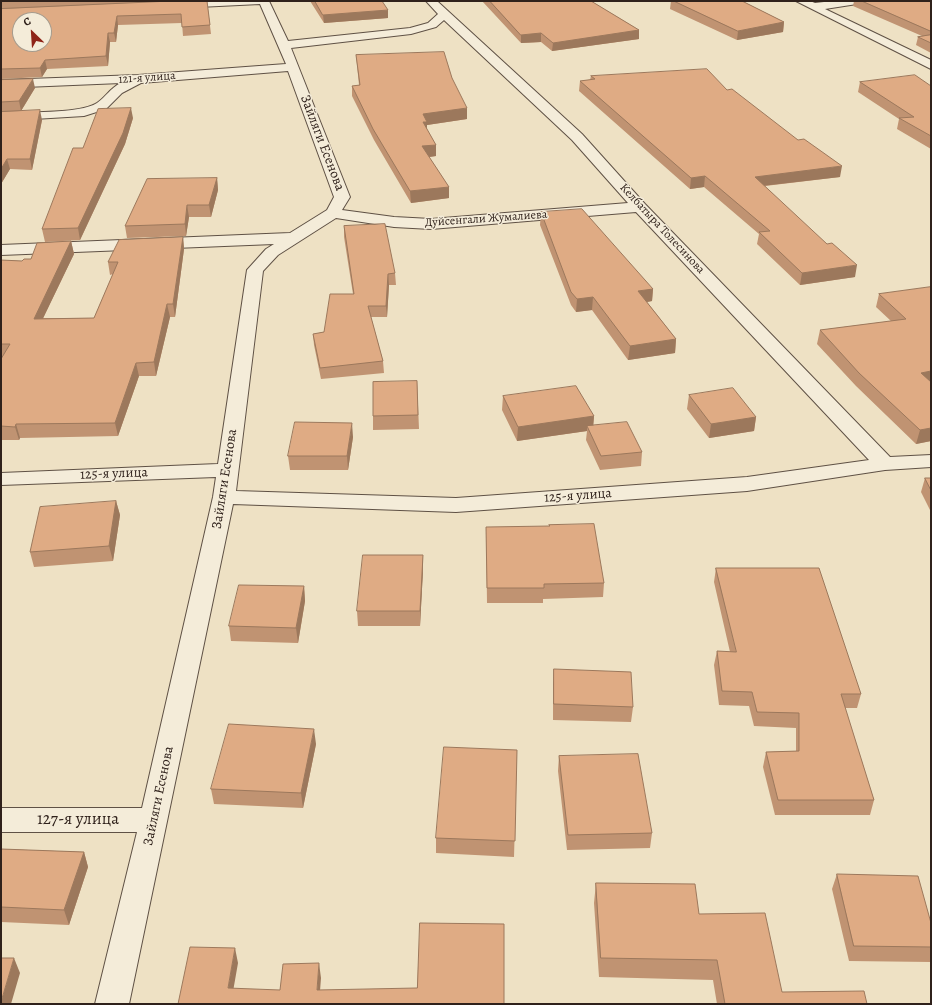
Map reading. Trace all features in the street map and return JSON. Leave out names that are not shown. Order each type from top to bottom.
[{"type":"street","points":[[170,6],[264,1]]},
{"type":"street","name":"Зайляги Есенова","points":[[112,1004],[154,820],[224,497],[255,270],[272,252],[297,238],[333,213],[342,197],[294,67],[264,1]]},
{"type":"street","name":"Келбатыра Толесинова","points":[[430,1],[577,137],[640,207],[886,464]]},
{"type":"street","points":[[801,1],[931,65]]},
{"type":"street","points":[[813,7],[856,1]]},
{"type":"street","points":[[285,45],[411,31],[432,25],[444,14]]},
{"type":"street","name":"121-я улица","points":[[1,84],[138,80],[294,67]]},
{"type":"street","points":[[1,117],[78,113],[101,106],[117,90],[138,80]]},
{"type":"street","name":"Дуйсенгали Жумалиева","points":[[333,213],[374,221],[431,224],[640,207]]},
{"type":"street","points":[[1,250],[297,238]]},
{"type":"street","name":"125-я улица","points":[[224,497],[456,505],[747,484],[886,464],[931,461]]},
{"type":"street","name":"125-я улица","points":[[1,479],[228,470]]},
{"type":"street","name":"127-я улица","points":[[1,820],[154,820]]},
{"type":"building","points":[[172,1],[207,1],[210,25],[182,27],[181,14],[117,16],[114,33],[108,33],[106,56],[45,60],[40,68],[1,69],[1,9]]},
{"type":"building","points":[[315,1],[382,1],[388,10],[323,15]]},
{"type":"building","points":[[490,1],[591,1],[639,30],[553,43],[541,33],[521,35]]},
{"type":"building","points":[[674,1],[742,1],[784,22],[738,31]]},
{"type":"building","points":[[862,1],[931,1],[931,31]]},
{"type":"building","points":[[931,35],[931,43],[918,37]]},
{"type":"building","points":[[444,52],[452,78],[467,108],[423,114],[427,122],[423,122],[436,145],[422,146],[449,187],[410,191],[373,129],[352,86],[360,85],[356,55]]},
{"type":"building","points":[[707,69],[727,90],[732,89],[798,140],[804,139],[842,166],[755,177],[827,244],[832,243],[857,265],[802,273],[759,232],[770,231],[705,176],[691,178],[580,81],[595,79],[591,76]]},
{"type":"building","points":[[915,75],[931,86],[931,136],[899,118],[914,117],[860,82]]},
{"type":"building","points":[[33,79],[19,101],[1,102],[1,80]]},
{"type":"building","points":[[131,108],[123,133],[78,228],[42,229],[73,148],[83,148],[98,109]]},
{"type":"building","points":[[40,110],[30,159],[7,159],[1,169],[1,112]]},
{"type":"building","points":[[217,178],[209,205],[187,205],[185,224],[125,226],[147,179]]},
{"type":"building","points":[[582,209],[653,289],[638,291],[676,339],[630,346],[593,297],[577,299],[571,292],[541,212]]},
{"type":"building","points":[[385,224],[395,273],[388,274],[386,306],[368,306],[383,361],[320,368],[313,334],[324,332],[330,294],[354,294],[344,226]]},
{"type":"building","points":[[183,237],[173,304],[167,304],[154,362],[136,363],[115,423],[16,424],[15,427],[1,426],[1,359],[10,344],[1,344],[1,260],[22,261],[24,259],[31,259],[37,243],[71,241],[34,319],[94,318],[118,262],[108,262],[119,240]]},
{"type":"building","points":[[931,287],[931,371],[921,373],[931,382],[931,428],[920,430],[859,373],[820,330],[906,319],[879,294]]},
{"type":"building","points":[[417,381],[418,415],[373,416],[373,382]]},
{"type":"building","points":[[576,386],[594,416],[518,427],[503,396]]},
{"type":"building","points":[[733,388],[756,417],[711,424],[689,395]]},
{"type":"building","points":[[295,422],[352,423],[347,456],[288,456]]},
{"type":"building","points":[[627,422],[642,452],[601,456],[587,426]]},
{"type":"building","points":[[925,478],[931,478],[931,490]]},
{"type":"building","points":[[116,501],[109,546],[30,552],[40,507]]},
{"type":"building","points":[[594,524],[604,583],[544,584],[544,588],[487,588],[486,527]]},
{"type":"building","points":[[363,555],[423,555],[420,611],[357,611]]},
{"type":"building","points":[[716,568],[819,568],[861,694],[841,694],[874,800],[778,800],[766,752],[799,751],[799,713],[757,712],[752,692],[722,691],[717,651],[736,652]]},
{"type":"building","points":[[239,585],[304,586],[296,628],[229,626]]},
{"type":"building","points":[[554,669],[631,672],[633,707],[554,704]]},
{"type":"building","points":[[229,724],[314,729],[301,793],[211,789]]},
{"type":"building","points":[[444,747],[517,750],[515,841],[436,838]]},
{"type":"building","points":[[638,754],[652,833],[568,835],[559,756]]},
{"type":"building","points":[[1,849],[84,852],[64,910],[1,907]]},
{"type":"building","points":[[837,874],[918,876],[931,923],[931,947],[854,946]]},
{"type":"building","points":[[596,883],[695,884],[699,914],[765,913],[782,992],[864,991],[867,1004],[725,1004],[717,960],[601,958]]},
{"type":"building","points":[[420,923],[504,924],[504,1004],[178,1004],[190,947],[235,948],[228,988],[280,990],[283,964],[319,963],[317,990],[417,988]]},
{"type":"building","points":[[1,958],[14,958],[1,1002]]}]
